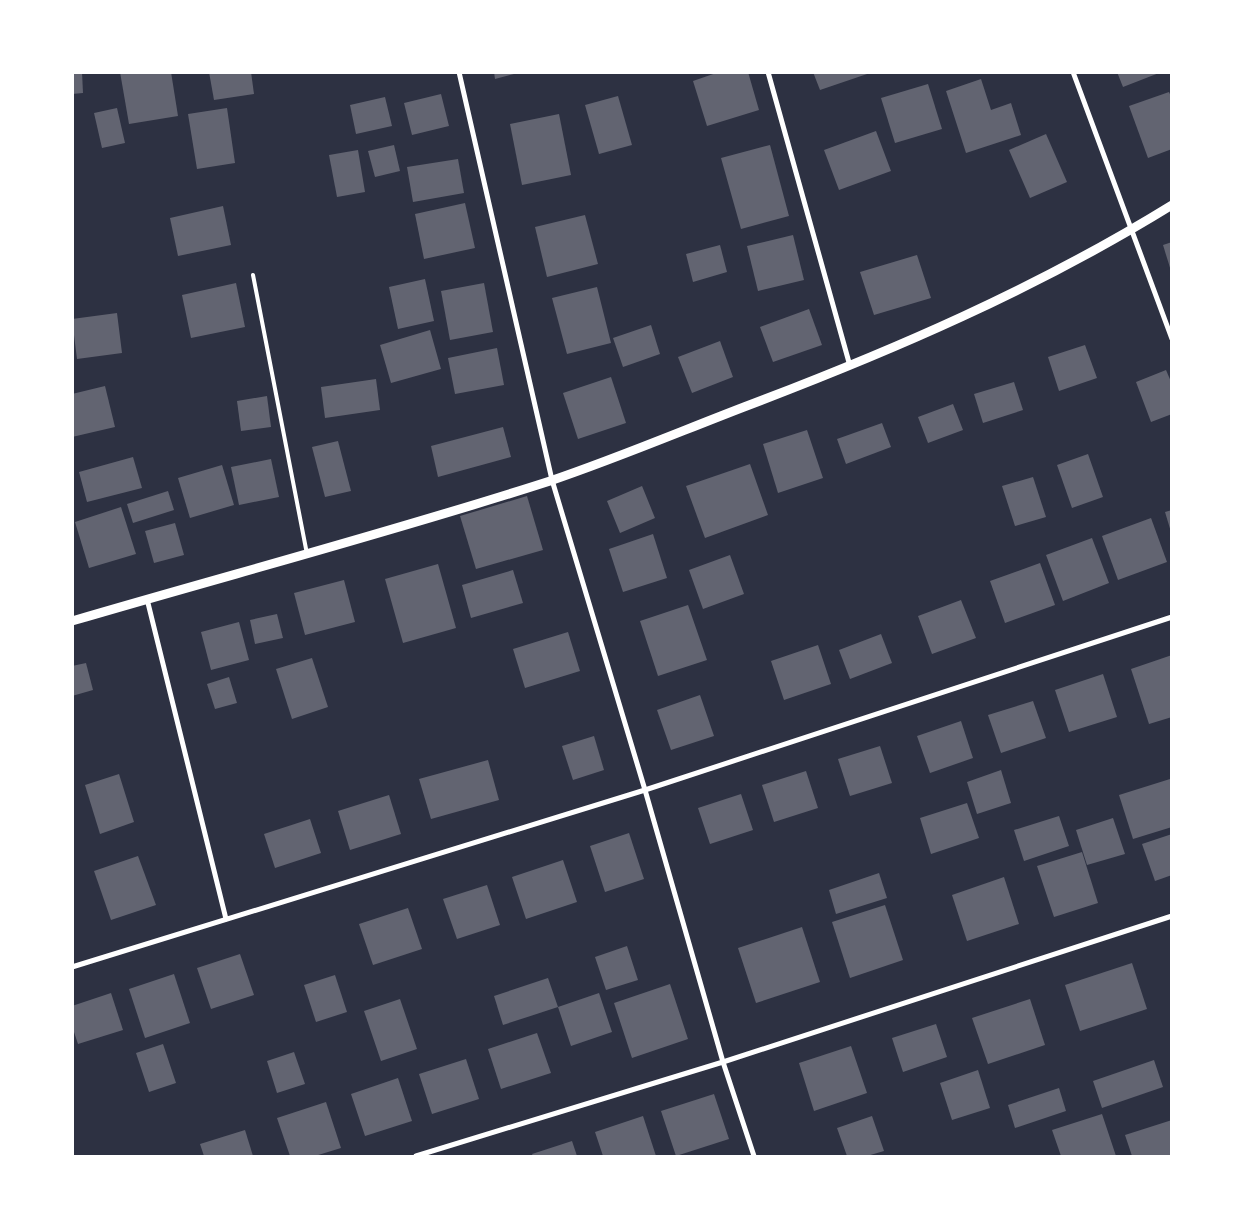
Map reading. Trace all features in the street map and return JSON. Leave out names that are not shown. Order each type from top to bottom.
[{"type":"street","points":[[459,72],[552,480],[645,790],[723,1062],[754,1156]]},
{"type":"street","points":[[768,72],[851,367]]},
{"type":"street","points":[[1073,72],[1172,339]]},
{"type":"street","points":[[72,621],[307,554],[552,480],[851,367],[1028,287],[1132,230],[1172,205]]},
{"type":"street","points":[[146,599],[226,919]]},
{"type":"street","points":[[72,967],[645,790],[1172,617]]},
{"type":"street","points":[[416,1156],[723,1062],[1172,916]]},
{"type":"lane","points":[[253,275],[307,554]]},
{"type":"building","points":[[72,72],[82,72],[83,93],[72,94]]},
{"type":"building","points":[[120,72],[171,72],[178,116],[129,124]]},
{"type":"building","points":[[209,72],[251,72],[254,94],[214,100]]},
{"type":"building","points":[[494,72],[518,72],[518,73],[495,79]]},
{"type":"building","points":[[719,72],[748,72],[759,110],[707,126],[693,81]]},
{"type":"building","points":[[813,72],[870,72],[870,73],[820,90]]},
{"type":"building","points":[[1117,72],[1159,72],[1159,73],[1123,87]]},
{"type":"building","points":[[981,79],[991,110],[1011,103],[1021,135],[966,153],[946,91]]},
{"type":"building","points":[[928,84],[942,129],[895,143],[881,98]]},
{"type":"building","points":[[1169,92],[1172,99],[1172,149],[1148,158],[1129,106]]},
{"type":"building","points":[[441,94],[449,126],[412,135],[404,103]]},
{"type":"building","points":[[618,96],[632,145],[599,154],[585,105]]},
{"type":"building","points":[[385,97],[392,126],[356,134],[350,105]]},
{"type":"building","points":[[117,108],[125,143],[102,148],[94,113]]},
{"type":"building","points":[[227,108],[235,163],[197,169],[188,114]]},
{"type":"building","points":[[559,114],[571,175],[522,185],[510,124]]},
{"type":"building","points":[[876,131],[891,171],[839,190],[824,150]]},
{"type":"building","points":[[1046,134],[1067,182],[1030,198],[1009,150]]},
{"type":"building","points":[[394,145],[400,171],[375,177],[368,151]]},
{"type":"building","points":[[770,145],[789,216],[741,229],[721,158]]},
{"type":"building","points":[[358,150],[365,192],[337,197],[329,155]]},
{"type":"building","points":[[458,159],[464,193],[413,202],[407,167]]},
{"type":"building","points":[[465,203],[475,248],[424,259],[415,214]]},
{"type":"building","points":[[223,206],[231,245],[178,256],[170,218]]},
{"type":"building","points":[[585,215],[598,264],[547,277],[535,227]]},
{"type":"building","points":[[793,235],[804,280],[758,291],[747,246]]},
{"type":"building","points":[[1172,242],[1172,271],[1171,271],[1163,245]]},
{"type":"building","points":[[720,245],[727,272],[693,282],[686,254]]},
{"type":"building","points":[[917,255],[931,298],[874,315],[860,272]]},
{"type":"building","points":[[425,279],[434,321],[398,329],[389,287]]},
{"type":"building","points":[[236,283],[245,327],[191,338],[182,295]]},
{"type":"building","points":[[484,283],[493,332],[450,340],[441,291]]},
{"type":"building","points":[[597,287],[611,343],[567,354],[552,298]]},
{"type":"building","points":[[809,309],[822,345],[773,362],[760,327]]},
{"type":"building","points":[[117,313],[122,353],[77,359],[72,319]]},
{"type":"building","points":[[651,325],[660,354],[623,367],[613,338]]},
{"type":"building","points":[[430,330],[441,369],[391,383],[380,345]]},
{"type":"building","points":[[720,341],[733,377],[692,393],[678,357]]},
{"type":"building","points":[[1085,345],[1097,378],[1059,391],[1048,357]]},
{"type":"building","points":[[497,348],[504,385],[455,394],[448,358]]},
{"type":"building","points":[[1166,370],[1172,384],[1172,414],[1151,422],[1136,382]]},
{"type":"building","points":[[611,377],[626,423],[578,439],[563,393]]},
{"type":"building","points":[[376,379],[380,410],[325,418],[321,387]]},
{"type":"building","points":[[1014,382],[1023,410],[983,423],[974,394]]},
{"type":"building","points":[[105,386],[115,427],[72,437],[72,394]]},
{"type":"building","points":[[267,396],[271,427],[241,431],[237,401]]},
{"type":"building","points":[[953,404],[963,430],[928,443],[918,417]]},
{"type":"building","points":[[882,423],[891,447],[846,464],[837,439]]},
{"type":"building","points":[[503,427],[511,457],[438,477],[431,446]]},
{"type":"building","points":[[807,430],[823,478],[778,493],[763,444]]},
{"type":"building","points":[[338,441],[351,491],[325,497],[312,447]]},
{"type":"building","points":[[1088,454],[1103,497],[1072,508],[1057,465]]},
{"type":"building","points":[[133,457],[142,488],[87,502],[79,472]]},
{"type":"building","points":[[271,459],[279,497],[239,505],[231,467]]},
{"type":"building","points":[[750,464],[768,515],[705,538],[686,486]]},
{"type":"building","points":[[222,465],[234,505],[190,518],[178,478]]},
{"type":"building","points":[[1033,477],[1046,517],[1015,526],[1002,486]]},
{"type":"building","points":[[642,486],[655,518],[620,533],[607,501]]},
{"type":"building","points":[[168,491],[174,510],[133,523],[127,504]]},
{"type":"building","points":[[527,496],[543,550],[476,569],[460,516]]},
{"type":"building","points":[[121,507],[136,554],[89,568],[75,522]]},
{"type":"building","points":[[1172,510],[1172,532],[1171,532],[1165,512]]},
{"type":"building","points":[[1151,518],[1167,562],[1118,580],[1102,536]]},
{"type":"building","points":[[175,523],[184,555],[154,563],[145,531]]},
{"type":"building","points":[[653,534],[667,578],[623,592],[609,549]]},
{"type":"building","points":[[1092,538],[1109,583],[1063,601],[1046,555]]},
{"type":"building","points":[[730,555],[744,594],[703,609],[689,570]]},
{"type":"building","points":[[1040,563],[1055,605],[1005,623],[990,581]]},
{"type":"building","points":[[438,564],[456,628],[403,643],[385,579]]},
{"type":"building","points":[[513,570],[523,603],[471,618],[462,585]]},
{"type":"building","points":[[344,580],[355,622],[305,635],[294,593]]},
{"type":"building","points":[[961,600],[976,638],[932,654],[918,616]]},
{"type":"building","points":[[688,605],[707,660],[658,676],[640,621]]},
{"type":"building","points":[[277,614],[283,638],[255,644],[250,620]]},
{"type":"building","points":[[239,622],[249,660],[211,670],[201,632]]},
{"type":"building","points":[[568,632],[580,671],[525,688],[513,649]]},
{"type":"building","points":[[881,634],[892,663],[850,679],[839,650]]},
{"type":"building","points":[[818,645],[831,684],[784,700],[771,661]]},
{"type":"building","points":[[1172,655],[1172,717],[1149,724],[1131,669]]},
{"type":"building","points":[[312,658],[328,707],[292,719],[276,669]]},
{"type":"building","points":[[86,663],[93,690],[72,696],[72,666]]},
{"type":"building","points":[[1103,674],[1117,717],[1069,732],[1055,690]]},
{"type":"building","points":[[229,677],[237,703],[215,709],[207,684]]},
{"type":"building","points":[[700,695],[714,736],[671,750],[657,710]]},
{"type":"building","points":[[1033,701],[1046,738],[1001,753],[988,715]]},
{"type":"building","points":[[961,721],[973,758],[930,773],[917,736]]},
{"type":"building","points":[[594,736],[604,770],[573,780],[562,746]]},
{"type":"building","points":[[880,746],[892,783],[850,796],[838,759]]},
{"type":"building","points":[[488,760],[499,800],[431,819],[419,779]]},
{"type":"building","points":[[1001,770],[1011,803],[977,814],[967,782]]},
{"type":"building","points":[[806,771],[818,808],[774,822],[762,785]]},
{"type":"building","points":[[119,774],[134,822],[100,834],[85,785]]},
{"type":"building","points":[[1170,779],[1172,827],[1133,839],[1119,795]]},
{"type":"building","points":[[741,794],[753,830],[710,844],[698,808]]},
{"type":"building","points":[[389,795],[401,834],[350,850],[338,811]]},
{"type":"building","points":[[967,803],[979,838],[931,854],[920,818]]},
{"type":"building","points":[[1059,816],[1069,846],[1024,861],[1014,830]]},
{"type":"building","points":[[1113,818],[1125,854],[1087,865],[1076,830]]},
{"type":"building","points":[[310,819],[321,853],[275,868],[264,834]]},
{"type":"building","points":[[629,833],[644,879],[605,892],[590,846]]},
{"type":"building","points":[[1172,834],[1172,875],[1155,881],[1142,844]]},
{"type":"building","points":[[1082,852],[1098,903],[1054,917],[1037,866]]},
{"type":"building","points":[[138,856],[156,905],[111,920],[94,871]]},
{"type":"building","points":[[563,860],[577,902],[526,919],[512,877]]},
{"type":"building","points":[[879,873],[887,898],[836,914],[829,890]]},
{"type":"building","points":[[1004,877],[1019,924],[967,941],[952,895]]},
{"type":"building","points":[[487,885],[500,925],[457,939],[443,899]]},
{"type":"building","points":[[885,905],[903,960],[850,978],[832,922]]},
{"type":"building","points":[[408,908],[422,949],[373,965],[359,924]]},
{"type":"building","points":[[802,927],[820,982],[756,1003],[738,948]]},
{"type":"building","points":[[627,946],[638,980],[606,990],[595,957]]},
{"type":"building","points":[[240,954],[254,995],[211,1009],[197,968]]},
{"type":"building","points":[[1132,963],[1147,1009],[1080,1031],[1065,985]]},
{"type":"building","points":[[174,974],[190,1023],[145,1038],[129,989]]},
{"type":"building","points":[[335,975],[347,1012],[316,1022],[304,985]]},
{"type":"building","points":[[548,978],[558,1007],[503,1025],[494,996]]},
{"type":"building","points":[[670,984],[688,1039],[632,1058],[614,1003]]},
{"type":"building","points":[[111,993],[123,1030],[78,1044],[72,1026],[72,1006]]},
{"type":"building","points":[[599,993],[612,1032],[571,1046],[558,1007]]},
{"type":"building","points":[[400,999],[417,1049],[381,1061],[364,1011]]},
{"type":"building","points":[[1030,999],[1045,1045],[988,1064],[972,1018]]},
{"type":"building","points":[[936,1024],[947,1057],[903,1072],[892,1038]]},
{"type":"building","points":[[537,1033],[551,1073],[501,1089],[488,1049]]},
{"type":"building","points":[[163,1044],[176,1083],[149,1092],[136,1053]]},
{"type":"building","points":[[851,1046],[867,1093],[814,1111],[799,1063]]},
{"type":"building","points":[[294,1052],[305,1084],[277,1093],[267,1061]]},
{"type":"building","points":[[466,1059],[479,1099],[432,1114],[419,1074]]},
{"type":"building","points":[[1154,1060],[1163,1087],[1102,1108],[1093,1081]]},
{"type":"building","points":[[978,1070],[990,1108],[952,1120],[940,1083]]},
{"type":"building","points":[[398,1078],[412,1121],[365,1136],[351,1094]]},
{"type":"building","points":[[1059,1088],[1066,1111],[1015,1128],[1008,1105]]},
{"type":"building","points":[[714,1094],[729,1139],[676,1156],[661,1111]]},
{"type":"building","points":[[326,1102],[341,1148],[315,1156],[290,1156],[277,1118]]},
{"type":"building","points":[[1102,1114],[1116,1156],[1061,1156],[1052,1130]]},
{"type":"building","points":[[643,1116],[656,1156],[603,1156],[595,1132]]},
{"type":"building","points":[[872,1116],[884,1151],[867,1156],[847,1156],[837,1128]]},
{"type":"building","points":[[1172,1120],[1172,1156],[1132,1156],[1125,1135]]},
{"type":"building","points":[[245,1130],[253,1156],[204,1156],[200,1144]]},
{"type":"building","points":[[572,1141],[577,1156],[533,1156],[532,1154]]}]
